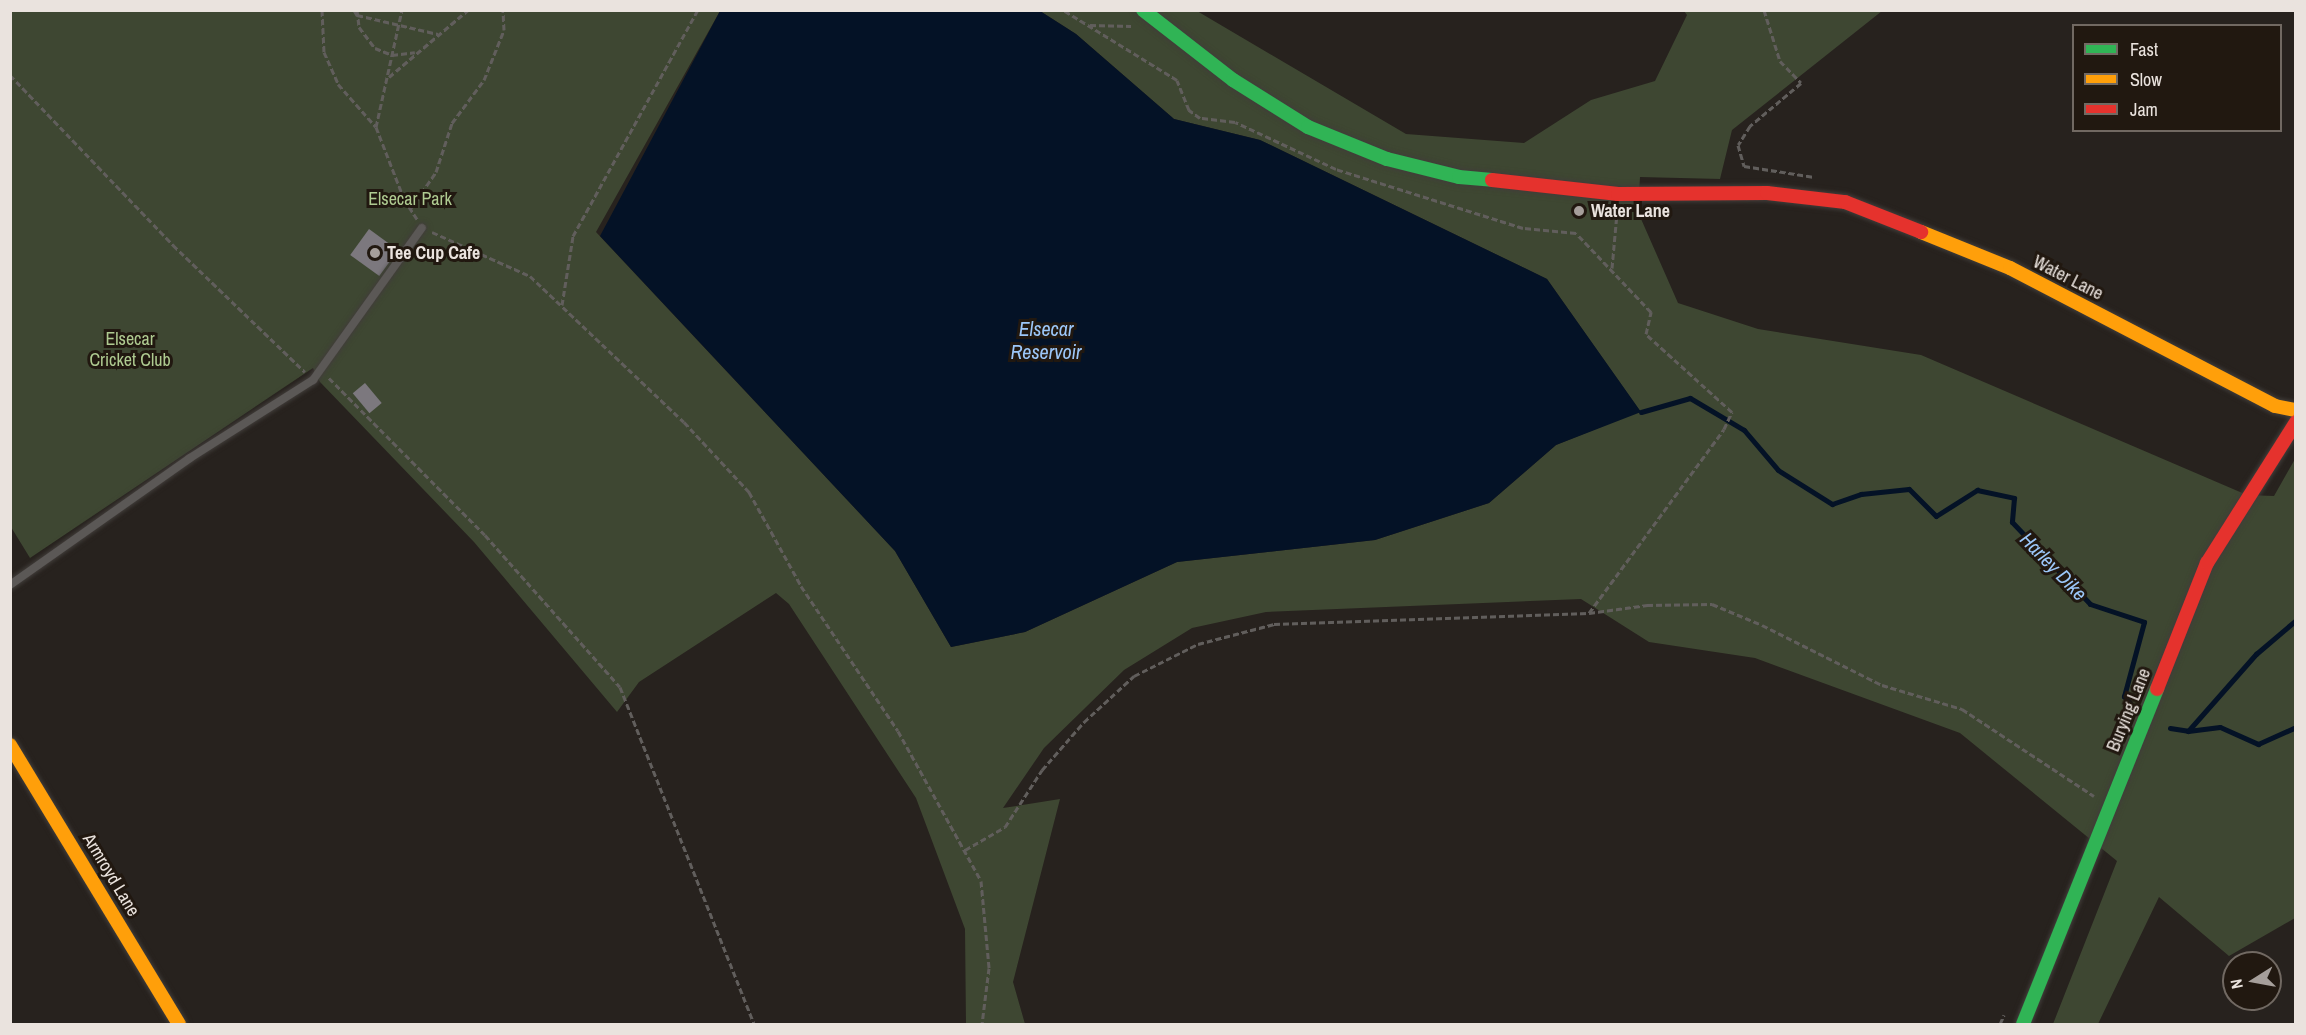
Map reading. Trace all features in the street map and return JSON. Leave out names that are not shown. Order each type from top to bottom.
[{"type":"street","name":"Water Lane","points":[[1143,10],[1163,28],[1233,80],[1308,127],[1387,159],[1459,177],[1618,194],[1767,193],[1845,202],[2010,268],[2275,406],[2295,410]]},
{"type":"street","name":"Burying Lane","points":[[2023,1024],[2207,563],[2295,422]]},
{"type":"street","name":"Armroyd Lane","points":[[10,745],[179,1024]]},
{"type":"lane","points":[[10,585],[190,458],[313,380],[322,371],[422,228]]},
{"type":"path","points":[[322,10],[320,20],[324,52],[338,84],[376,127],[410,209],[422,228],[530,276],[684,422],[749,492],[801,586],[898,731],[981,881],[989,968],[982,1024]]},
{"type":"path","points":[[376,127],[402,10]]},
{"type":"path","points":[[387,79],[468,10]]},
{"type":"path","points":[[410,209],[436,172],[452,123],[484,80],[504,30],[503,10]]},
{"type":"path","points":[[562,305],[573,236],[699,10]]},
{"type":"path","points":[[1063,10],[1177,80],[1189,110],[1200,118],[1235,122],[1336,169],[1523,228],[1576,233],[1612,268],[1651,312],[1646,334],[1732,412],[1724,429],[1589,613]]},
{"type":"path","points":[[1764,10],[1780,61],[1801,84],[1750,126],[1738,145],[1744,166],[1822,178]]},
{"type":"path","points":[[356,12],[438,34]]},
{"type":"path","points":[[356,12],[369,42],[392,55],[416,52]]},
{"type":"path","points":[[1088,24],[1163,28]]},
{"type":"path","points":[[10,75],[173,245],[313,380]]},
{"type":"path","points":[[1612,268],[1618,194]]},
{"type":"path","points":[[322,371],[485,535],[620,687],[754,1024]]},
{"type":"path","points":[[965,850],[1005,827],[1049,762],[1084,722],[1134,676],[1198,644],[1274,624],[1589,613],[1647,605],[1712,604],[1762,625],[1882,685],[1962,709],[2110,804]]},
{"type":"green space","points":[[11,11],[720,11],[596,232],[895,551],[951,647],[1025,632],[1177,562],[1375,540],[1489,503],[1556,445],[1640,411],[1547,279],[1260,140],[1174,119],[1076,34],[1040,11],[1197,11],[1406,134],[1524,143],[1591,100],[1655,81],[1687,15],[1684,11],[1882,11],[1732,130],[1720,179],[1640,177],[1638,212],[1678,303],[1758,329],[1921,355],[2247,495],[2274,496],[2295,459],[2295,918],[2238,951],[2223,951],[2159,897],[2098,1024],[2053,1024],[2117,861],[1960,733],[1755,658],[1649,642],[1581,599],[1266,612],[1192,628],[1124,670],[1044,748],[1003,808],[1060,799],[1013,982],[1025,1024],[966,1024],[965,929],[916,798],[789,604],[776,593],[639,682],[617,712],[474,542],[320,382],[313,368],[30,558],[11,527]]},
{"type":"water","name":"Elsecar Reservoir","points":[[720,11],[1040,11],[1076,34],[1174,119],[1260,140],[1547,279],[1641,412],[1556,445],[1489,503],[1375,540],[1177,562],[1025,632],[951,647],[895,551],[600,236]]},
{"type":"building","name":"Tee Cup Cafe","points":[[369,229],[398,250],[379,276],[350,255]]},
{"type":"building","points":[[365,383],[382,403],[369,413],[353,393]]},
{"type":"waterway","name":"Harley Dike","points":[[1641,412],[1690,398],[1744,430],[1778,470],[1832,504],[1861,494],[1909,489],[1936,516],[1977,490],[2014,498],[2012,522],[2090,604],[2144,622],[2124,696],[2130,703]]},
{"type":"waterway","points":[[2188,731],[2256,654],[2296,620]]},
{"type":"waterway","name":"Harley Dike","points":[[2170,728],[2188,731],[2220,727],[2258,744],[2296,727]]},
{"type":"traffic: fast","points":[[1143,10],[1233,80],[1308,127],[1387,159],[1459,177],[1492,180]]},
{"type":"traffic: fast","points":[[2023,1024],[2157,689]]},
{"type":"traffic: slow","points":[[1921,232],[2010,268],[2275,406],[2296,410]]},
{"type":"traffic: slow","points":[[10,745],[179,1024]]},
{"type":"traffic: jam","points":[[1492,180],[1618,194],[1767,193],[1845,202],[1921,232]]},
{"type":"traffic: jam","points":[[2157,689],[2207,563],[2296,422]]},
{"type":"place","name":"Water Lane","points":[[1579,211]]},
{"type":"place","name":"Tee Cup Cafe","points":[[375,253]]},
{"type":"park label","name":"Elsecar Park","points":[[410,199]]},
{"type":"park label","name":"Elsecar Cricket Club","points":[[130,350]]}]
